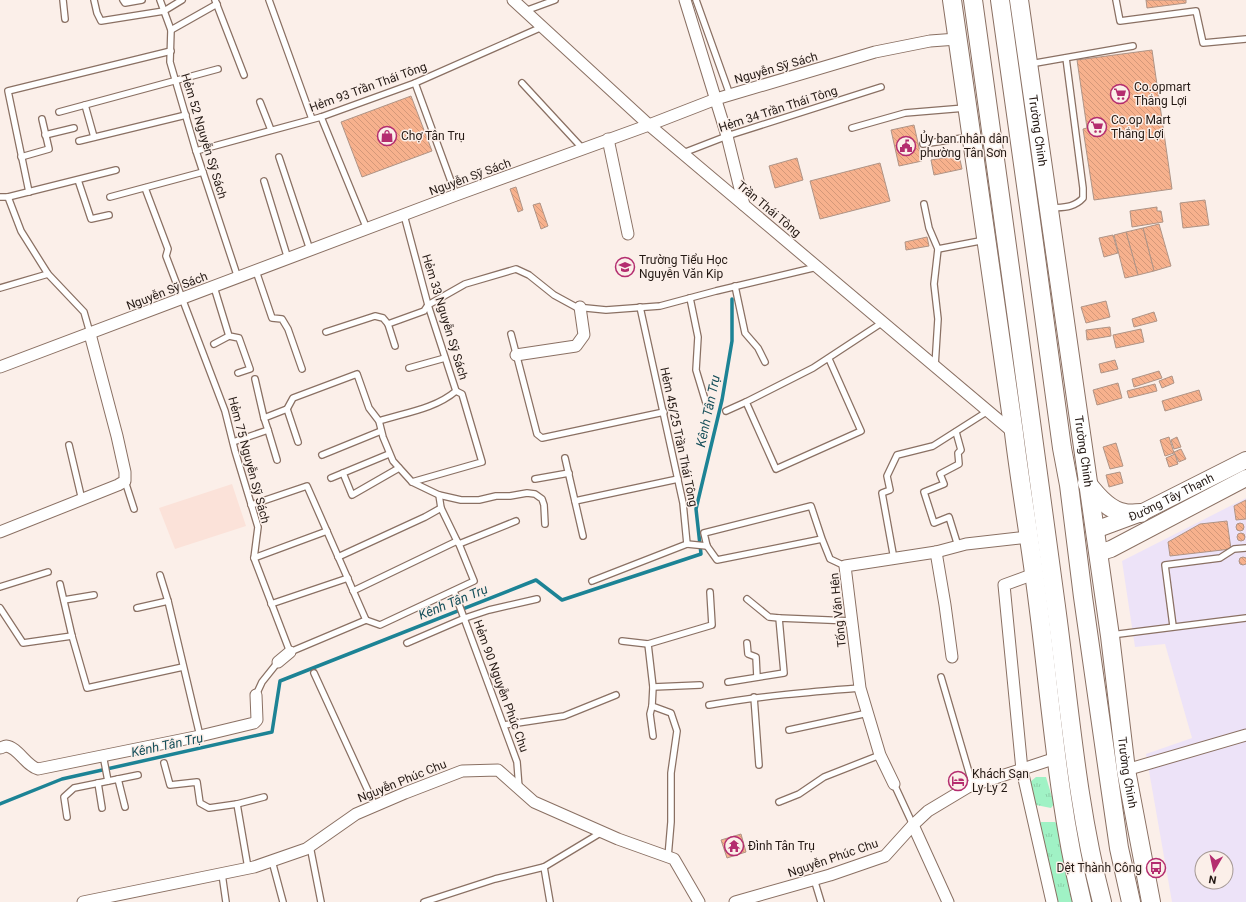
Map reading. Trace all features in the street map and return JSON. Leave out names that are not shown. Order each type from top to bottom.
[{"type":"main road","points":[[952,0],[985,240],[1038,602],[1056,758],[1069,843],[1082,902]]},
{"type":"main road","points":[[973,0],[1003,212],[1076,760],[1093,867],[1102,902]]},
{"type":"main road","name":"Trường Chinh","points":[[1000,0],[1119,848],[1131,902]]},
{"type":"main road","name":"Trường Chinh","points":[[1019,0],[1110,636],[1126,770],[1151,902]]},
{"type":"main road","points":[[982,214],[1049,209]]},
{"type":"main road","points":[[1062,448],[1088,485],[1104,502],[1113,509],[1124,513],[1141,513]]},
{"type":"main road","points":[[1028,537],[1095,530]]},
{"type":"main road","points":[[1034,574],[1098,553]]},
{"type":"street","name":"Trần Thái Tông","points":[[513,0],[649,125],[1014,433]]},
{"type":"street","points":[[685,0],[727,136],[744,205]]},
{"type":"street","name":"Nguyễn Sỹ Sách","points":[[0,367],[456,195],[716,99],[875,52],[930,41],[957,39]]},
{"type":"street","points":[[608,139],[628,234]]},
{"type":"street","points":[[516,355],[576,346],[584,335],[580,307]]},
{"type":"street","points":[[0,532],[82,500],[124,481],[125,472],[117,436],[90,334]]},
{"type":"street","name":"Đường Tây Thạnh","points":[[1095,530],[1141,513],[1246,460]]},
{"type":"street","name":"Đường Tây Thạnh","points":[[1098,553],[1111,548],[1246,478]]},
{"type":"street","name":"Tống Văn Hên","points":[[894,784],[880,755],[860,688],[845,566],[936,552],[966,544],[1028,537]]},
{"type":"street","points":[[936,552],[952,657]]},
{"type":"street","points":[[1034,574],[1004,585],[1022,770],[1052,902]]},
{"type":"street","points":[[278,662],[290,652]]},
{"type":"street","points":[[0,748],[6,746],[13,749],[33,768],[38,769],[104,759],[254,723],[257,720],[256,696]]},
{"type":"street","points":[[1126,770],[1246,734]]},
{"type":"street","name":"Nguyễn Phúc Chu","points":[[735,902],[763,898],[885,856],[928,811],[973,786],[1056,758]]},
{"type":"street","name":"Nguyễn Phúc Chu","points":[[83,902],[222,874],[272,861],[306,849],[356,814],[375,806],[462,771],[498,770],[534,802],[602,832],[674,859],[699,902]]},
{"type":"street","points":[[913,825],[948,902]]},
{"type":"lane","points":[[63,0],[65,19]]},
{"type":"lane","points":[[94,0],[97,13],[101,21],[164,11],[182,0]]},
{"type":"lane","points":[[123,0],[125,2],[142,0]]},
{"type":"lane","name":"Hẻm 52 Nguyễn Sỹ Sách","points":[[160,0],[171,30],[170,62],[196,151],[238,278]]},
{"type":"lane","points":[[269,0],[312,119]]},
{"type":"lane","points":[[525,11],[555,0]]},
{"type":"lane","points":[[696,0],[730,95]]},
{"type":"lane","points":[[1116,0],[1120,21],[1196,11],[1203,43],[1246,39]]},
{"type":"lane","points":[[171,30],[216,2],[244,75]]},
{"type":"lane","name":"Hẻm 93 Trần Thái Tông","points":[[196,151],[321,117],[415,83],[542,27]]},
{"type":"lane","points":[[1028,65],[1133,46]]},
{"type":"lane","points":[[29,192],[8,91],[171,51]]},
{"type":"lane","points":[[1049,209],[1072,206],[1083,198],[1083,188],[1066,58]]},
{"type":"lane","points":[[59,112],[218,69]]},
{"type":"lane","points":[[522,82],[583,149]]},
{"type":"lane","points":[[415,83],[456,195]]},
{"type":"lane","name":"Hẻm 34 Trần Thái Tông","points":[[683,153],[727,136],[881,86]]},
{"type":"lane","points":[[260,102],[272,130]]},
{"type":"lane","points":[[85,105],[94,137]]},
{"type":"lane","points":[[852,128],[905,113],[967,108]]},
{"type":"lane","points":[[79,141],[186,115]]},
{"type":"lane","points":[[321,117],[367,229]]},
{"type":"lane","points":[[21,157],[49,149],[42,119]]},
{"type":"lane","points":[[45,135],[74,128]]},
{"type":"lane","points":[[923,144],[971,136]]},
{"type":"lane","points":[[279,157],[310,250]]},
{"type":"lane","points":[[0,197],[8,197],[116,170]]},
{"type":"lane","points":[[110,197],[203,172]]},
{"type":"lane","points":[[78,180],[91,219],[109,215]]},
{"type":"lane","points":[[264,181],[288,259]]},
{"type":"lane","name":"Hẻm 75 Nguyễn Sỹ Sách","points":[[145,188],[168,249],[166,256],[225,411],[258,527],[254,558],[290,652]]},
{"type":"lane","points":[[8,197],[21,231],[48,274],[84,312],[90,334]]},
{"type":"lane","points":[[924,204],[929,228],[938,249],[934,284],[938,319],[935,366]]},
{"type":"lane","name":"Hẻm 33 Nguyễn Sỹ Sách","points":[[379,421],[428,407],[447,399],[456,391],[428,305],[404,215]]},
{"type":"lane","points":[[938,249],[985,240]]},
{"type":"lane","points":[[388,324],[424,311],[428,305],[465,284],[516,269],[529,275],[554,295],[576,307],[606,310],[660,306],[735,286],[818,267]]},
{"type":"lane","points":[[256,271],[272,318],[282,319],[288,329],[302,369]]},
{"type":"lane","points":[[0,288],[48,274]]},
{"type":"lane","points":[[735,286],[745,333],[758,348],[765,362]]},
{"type":"lane","points":[[214,287],[229,336]]},
{"type":"lane","points":[[690,298],[698,337],[696,370],[706,403]]},
{"type":"lane","name":"Hẻm 45/25 Trần Thái Tông","points":[[640,307],[683,503],[687,544]]},
{"type":"lane","points":[[326,332],[375,316],[383,318],[388,324],[395,346]]},
{"type":"lane","points":[[726,411],[829,359],[883,322]]},
{"type":"lane","points":[[511,334],[537,434],[542,438],[664,412]]},
{"type":"lane","points":[[214,344],[229,336],[239,338],[250,370],[238,373]]},
{"type":"lane","points":[[409,368],[445,358]]},
{"type":"lane","points":[[746,402],[776,469],[862,431],[829,359]]},
{"type":"lane","points":[[264,418],[287,409],[293,398],[357,374],[369,408],[379,421],[389,454],[393,461],[412,482],[439,495],[461,500],[479,500],[496,496],[510,496],[527,493],[536,494],[542,499],[544,505],[545,524]]},
{"type":"lane","points":[[255,380],[264,418],[277,460]]},
{"type":"lane","points":[[412,482],[482,462],[462,394],[456,391]]},
{"type":"lane","points":[[287,409],[298,442]]},
{"type":"lane","points":[[894,559],[882,493],[890,490],[887,476],[896,455],[933,446],[988,411]]},
{"type":"lane","points":[[233,442],[268,430]]},
{"type":"lane","points":[[322,455],[381,430]]},
{"type":"lane","points":[[956,432],[962,450],[958,453],[959,464],[940,474],[944,484],[924,492],[934,523],[949,517],[958,546]]},
{"type":"lane","points":[[69,445],[82,500]]},
{"type":"lane","points":[[331,478],[389,454]]},
{"type":"lane","points":[[565,458],[582,536]]},
{"type":"lane","points":[[343,473],[352,495],[399,468]]},
{"type":"lane","points":[[535,479],[569,474]]},
{"type":"lane","points":[[575,501],[678,479]]},
{"type":"lane","points":[[124,481],[134,510]]},
{"type":"lane","points":[[251,505],[307,486],[366,620]]},
{"type":"lane","points":[[290,652],[366,620],[380,625],[474,582],[458,543],[441,508],[439,495]]},
{"type":"lane","points":[[822,538],[717,560],[707,546],[704,533],[811,506],[830,559],[845,566]]},
{"type":"lane","points":[[338,556],[426,517],[441,508]]},
{"type":"lane","points":[[353,591],[458,543],[516,521]]},
{"type":"lane","points":[[254,558],[327,532]]},
{"type":"lane","points":[[592,581],[687,544],[707,546]]},
{"type":"lane","points":[[1173,626],[1165,565],[1220,558],[1234,549],[1246,548]]},
{"type":"lane","points":[[0,587],[48,572]]},
{"type":"lane","points":[[160,575],[168,601],[200,736]]},
{"type":"lane","points":[[272,604],[348,578]]},
{"type":"lane","points":[[60,584],[72,636],[87,688],[183,667]]},
{"type":"lane","name":"Hẻm 90 Nguyễn Phúc Chu","points":[[454,591],[465,616],[517,762],[519,788]]},
{"type":"lane","points":[[622,641],[648,644],[712,625],[710,592]]},
{"type":"lane","points":[[64,600],[94,595]]},
{"type":"lane","points":[[407,643],[465,616],[537,599]]},
{"type":"lane","points":[[747,599],[769,617],[852,621]]},
{"type":"lane","points":[[137,608],[168,601]]},
{"type":"lane","points":[[0,608],[23,643],[72,636]]},
{"type":"lane","points":[[728,682],[784,673],[779,618]]},
{"type":"lane","points":[[1110,636],[1173,626],[1246,618]]},
{"type":"lane","points":[[747,642],[748,654],[756,657],[757,677]]},
{"type":"lane","points":[[648,644],[653,687],[650,714],[653,736]]},
{"type":"lane","points":[[256,696],[262,682],[278,662]]},
{"type":"lane","points":[[314,673],[375,806]]},
{"type":"lane","points":[[941,677],[973,786]]},
{"type":"lane","points":[[653,687],[700,685]]},
{"type":"lane","points":[[709,705],[754,697],[860,688]]},
{"type":"lane","points":[[504,725],[564,716],[616,695]]},
{"type":"lane","points":[[754,697],[759,765]]},
{"type":"lane","points":[[652,706],[671,713],[677,730],[671,773],[671,822],[668,857]]},
{"type":"lane","points":[[789,730],[868,712]]},
{"type":"lane","points":[[779,802],[799,794],[824,777],[880,755]]},
{"type":"lane","points":[[104,759],[108,779]]},
{"type":"lane","points":[[164,763],[170,785],[197,782],[200,803],[209,808],[237,804],[264,797]]},
{"type":"lane","points":[[67,817],[64,797],[74,788],[98,783],[108,779],[118,779],[138,775]]},
{"type":"lane","points":[[118,779],[125,807]]},
{"type":"lane","points":[[98,783],[102,808]]},
{"type":"lane","name":"Tống Văn Hên","points":[[894,784],[913,825]]},
{"type":"lane","points":[[237,804],[248,868]]},
{"type":"lane","points":[[424,902],[495,879],[544,867],[602,832]]},
{"type":"lane","points":[[310,846],[321,902]]},
{"type":"lane","points":[[272,861],[283,902]]},
{"type":"lane","points":[[544,867],[550,902]]},
{"type":"lane","points":[[222,874],[226,902]]},
{"type":"lane","points":[[814,880],[822,902]]},
{"type":"shaded area","points":[[232,484],[246,526],[175,549],[159,508]]},
{"type":"shaded area","points":[[1246,498],[1246,902],[1172,902],[1146,754],[1192,738],[1165,644],[1135,647],[1122,561]]},
{"type":"green space","points":[[1036,777],[1046,777],[1054,804],[1051,808],[1036,805],[1030,782]]},
{"type":"green space","points":[[1041,822],[1055,822],[1061,830],[1078,902],[1057,902],[1038,828]]},
{"type":"building","points":[[1146,0],[1186,0],[1186,3],[1147,8]]},
{"type":"building","name":"Co.opmart Thắng Lợi","points":[[1152,50],[1172,189],[1094,200],[1083,129],[1087,128],[1077,60]]},
{"type":"building","name":"Chợ Tân Trụ","points":[[411,96],[432,151],[362,177],[341,122]]},
{"type":"building","name":"Ủy ban nhân dân phường Tân Sơn","points":[[914,125],[922,161],[899,166],[891,130]]},
{"type":"building","points":[[959,155],[962,169],[934,175],[931,160]]},
{"type":"building","points":[[797,158],[803,180],[775,188],[769,166]]},
{"type":"building","points":[[880,163],[890,201],[820,219],[810,181]]},
{"type":"building","points":[[516,187],[523,210],[518,212],[510,189]]},
{"type":"building","points":[[1205,200],[1209,225],[1183,228],[1180,203]]},
{"type":"building","points":[[540,203],[548,226],[541,229],[533,205]]},
{"type":"building","points":[[1157,207],[1157,211],[1161,211],[1163,222],[1132,227],[1130,211]]},
{"type":"building","points":[[1159,224],[1171,266],[1154,271],[1143,228]]},
{"type":"building","points":[[1143,228],[1154,271],[1138,275],[1126,232]]},
{"type":"building","points":[[1126,232],[1138,275],[1125,278],[1114,235]]},
{"type":"building","points":[[1113,235],[1118,253],[1104,257],[1099,238]]},
{"type":"building","points":[[927,237],[929,246],[906,250],[905,242]]},
{"type":"building","points":[[1106,301],[1110,317],[1086,323],[1081,307]]},
{"type":"building","points":[[1154,312],[1157,321],[1134,327],[1132,319]]},
{"type":"building","points":[[1110,327],[1111,336],[1087,340],[1086,330]]},
{"type":"building","points":[[1141,329],[1144,342],[1116,348],[1113,335]]},
{"type":"building","points":[[1115,360],[1118,369],[1101,373],[1099,364]]},
{"type":"building","points":[[1159,371],[1162,378],[1134,387],[1132,379]]},
{"type":"building","points":[[1172,376],[1174,383],[1162,388],[1159,381]]},
{"type":"building","points":[[1118,383],[1122,398],[1097,405],[1093,390]]},
{"type":"building","points":[[1155,384],[1157,391],[1129,398],[1127,391]]},
{"type":"building","points":[[1199,390],[1202,400],[1165,411],[1162,401]]},
{"type":"building","points":[[1169,437],[1174,453],[1165,456],[1160,440]]},
{"type":"building","points":[[1177,437],[1181,447],[1174,449],[1171,440]]},
{"type":"building","points":[[1116,443],[1123,466],[1110,469],[1103,447]]},
{"type":"building","points":[[1181,449],[1186,459],[1179,462],[1174,452]]},
{"type":"building","points":[[1175,454],[1178,464],[1169,467],[1166,458]]},
{"type":"building","points":[[1120,472],[1123,483],[1109,487],[1106,475]]},
{"type":"building","points":[[1246,500],[1246,519],[1236,520],[1234,506]]},
{"type":"building","points":[[1227,521],[1231,549],[1170,556],[1168,542],[1200,524]]},
{"type":"building","points":[[1238,523],[1242,523],[1244,527],[1242,531],[1238,531],[1236,529],[1236,525]]},
{"type":"building","points":[[1239,533],[1243,533],[1245,537],[1243,541],[1239,541],[1237,539],[1237,535]]},
{"type":"building","points":[[1243,557],[1246,558],[1246,564],[1243,565],[1240,564],[1239,561],[1240,558]]},
{"type":"building","name":"Đình Tân Trụ","points":[[741,834],[746,852],[727,858],[721,840]]},
{"type":"waterway","name":"Kênh Tân Trụ","points":[[0,804],[62,779],[272,732],[280,681],[536,580],[562,600],[701,554],[696,509],[722,400],[732,341],[732,299]]},
{"type":"place","name":"Co.opmart Thắng Lợi","points":[[1120,94]]},
{"type":"place","name":"Co.op Mart Thắng Lợi","points":[[1097,127]]},
{"type":"place","name":"Chợ Tân Trụ","points":[[387,136]]},
{"type":"place","name":"Ủy ban nhân dân phường Tân Sơn","points":[[906,146]]},
{"type":"place","name":"Trường Tiểu Học Nguyễn Văn Kip","points":[[625,267]]},
{"type":"place","name":"Khách Sạn Ly Ly 2","points":[[958,781]]},
{"type":"place","name":"Đình Tân Trụ","points":[[734,846]]},
{"type":"place","name":"Dệt Thành Công","points":[[1156,868]]}]
